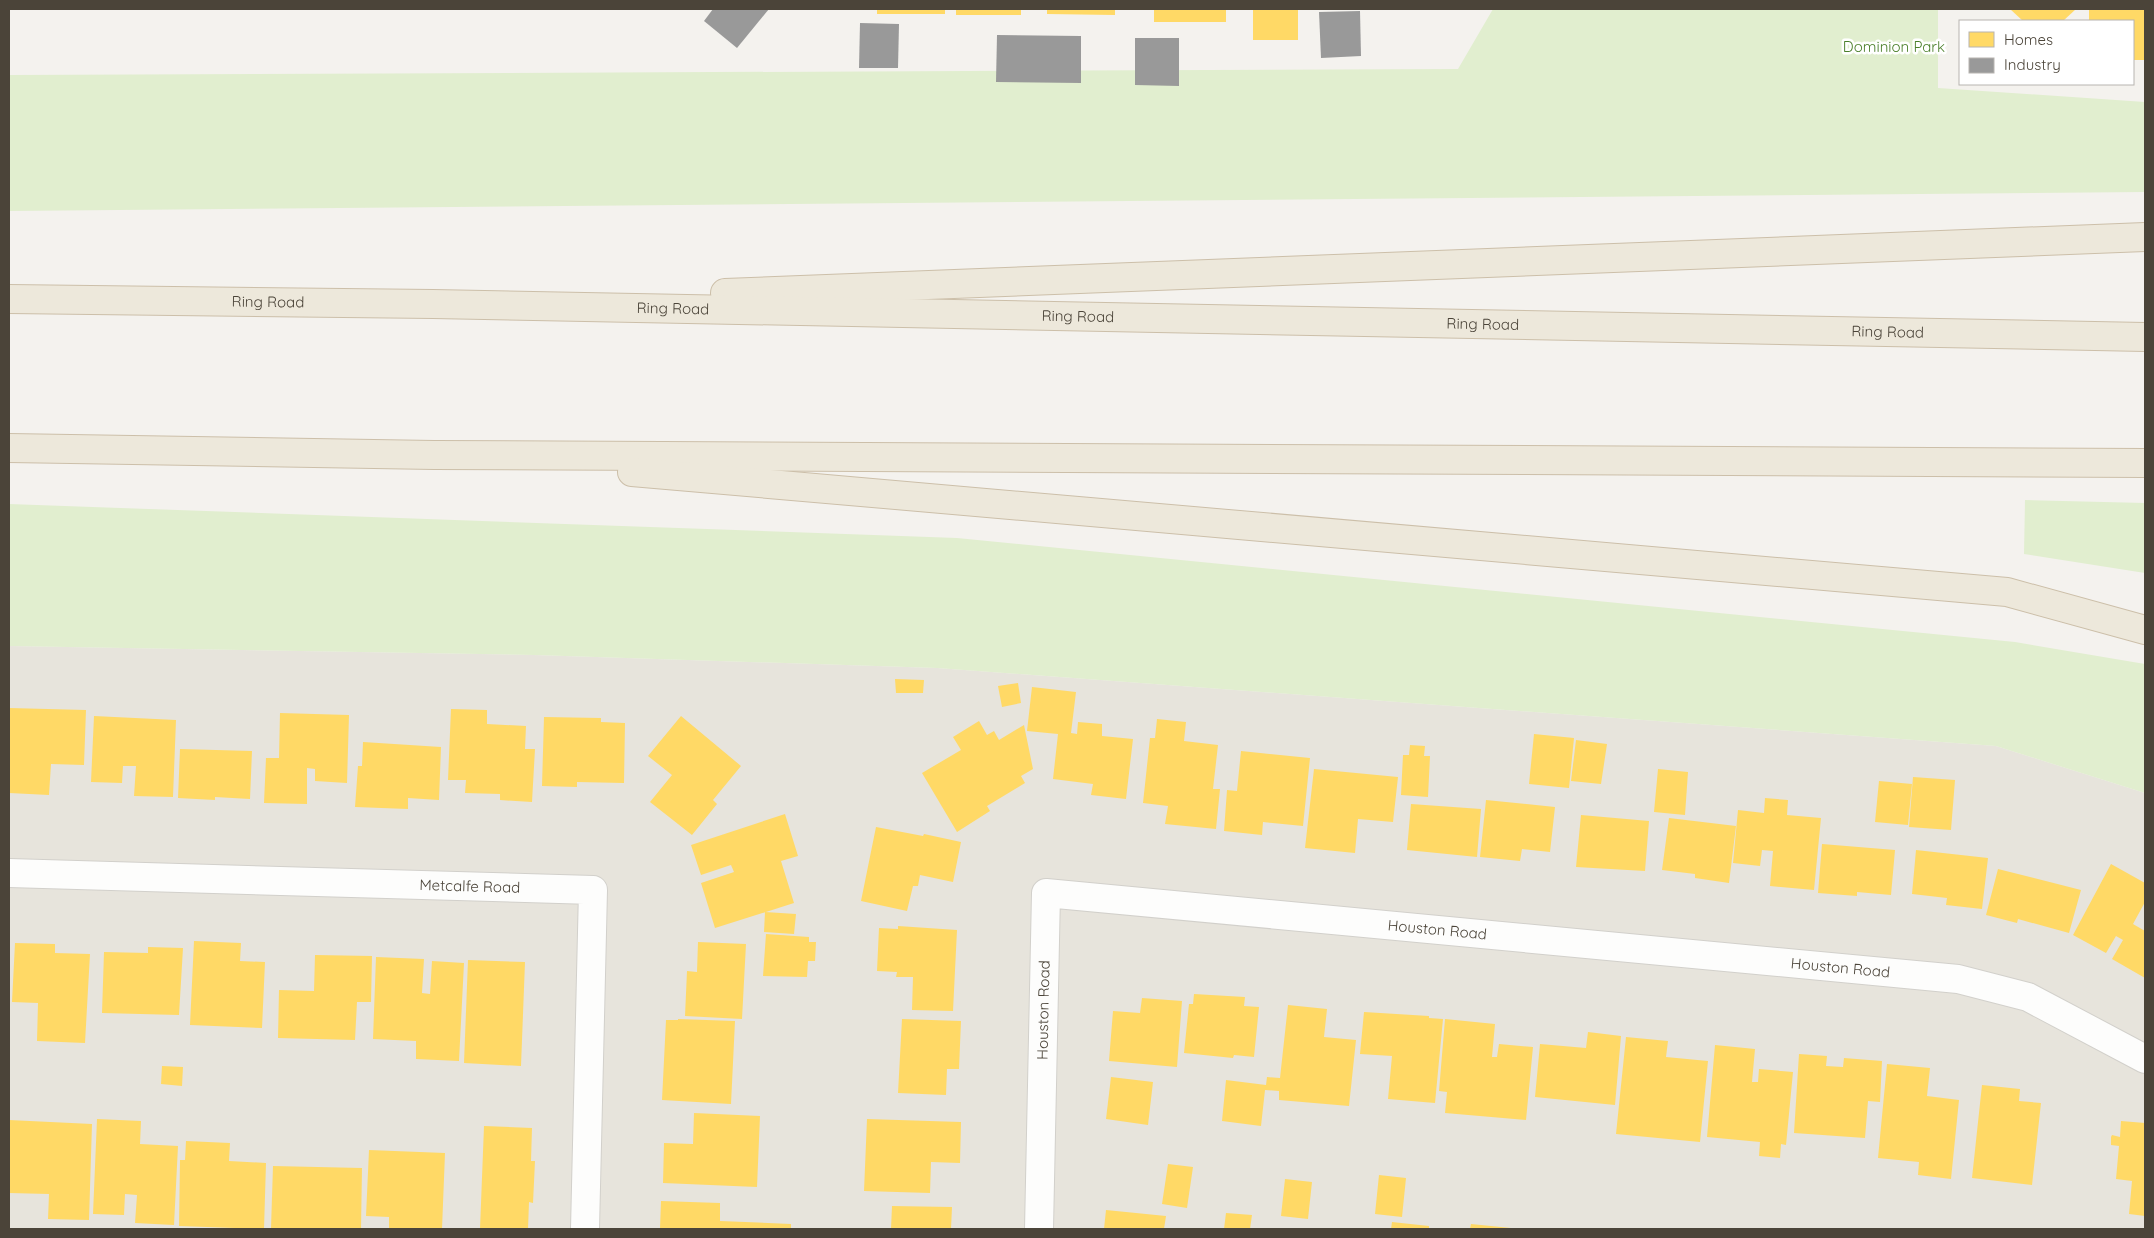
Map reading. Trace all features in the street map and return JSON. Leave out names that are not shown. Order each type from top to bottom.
[{"type":"highway","points":[[433,304],[2145,237]]},
{"type":"highway","name":"Ring Road","points":[[9,299],[433,304],[2145,337]]},
{"type":"highway","points":[[9,448],[434,455],[2145,463]]},
{"type":"highway","points":[[434,455],[2007,592],[2145,630]]},
{"type":"street","name":"Metcalfe Road","points":[[9,873],[592,890],[585,1229]]},
{"type":"street","name":"Houston Road","points":[[1039,1229],[1046,893],[1958,979],[2028,996],[2145,1059]]},
{"type":"shaded area","points":[[9,646],[534,655],[937,668],[1996,746],[2145,793],[2145,1229],[9,1229]]},
{"type":"green space","name":"Dominion Park","points":[[1493,9],[1938,9],[1938,88],[2145,102],[2145,192],[9,211],[9,75],[1458,69]]},
{"type":"green space","points":[[2025,500],[2145,503],[2145,573],[2024,554]]},
{"type":"green space","points":[[9,504],[957,538],[2015,642],[2145,664],[2145,793],[1996,746],[937,668],[534,655],[9,646]]},
{"type":"building: Homes","points":[[877,9],[945,9],[945,14],[877,14]]},
{"type":"building: Homes","points":[[956,9],[1021,9],[1021,15],[956,15]]},
{"type":"building: Homes","points":[[1047,9],[1115,9],[1115,15],[1047,14]]},
{"type":"building: Homes","points":[[1154,9],[1226,9],[1226,22],[1154,22]]},
{"type":"building: Homes","points":[[1253,9],[1298,9],[1298,40],[1253,40]]},
{"type":"building: Homes","points":[[2010,9],[2076,9],[2064,20],[2022,20]]},
{"type":"building: Homes","points":[[2089,9],[2145,9],[2145,60],[2134,60],[2134,20],[2089,20]]},
{"type":"building: Homes","points":[[895,679],[924,680],[923,693],[896,693]]},
{"type":"building: Homes","points":[[1018,683],[1021,703],[1002,707],[998,686]]},
{"type":"building: Homes","points":[[1032,687],[1076,692],[1071,733],[1077,734],[1078,722],[1102,724],[1102,736],[1133,739],[1126,799],[1091,795],[1093,784],[1053,779],[1058,734],[1027,731]]},
{"type":"building: Homes","points":[[9,708],[86,710],[84,765],[51,764],[49,795],[9,793]]},
{"type":"building: Homes","points":[[451,709],[487,710],[487,724],[526,726],[525,749],[535,749],[532,802],[500,800],[500,794],[465,793],[466,780],[448,780]]},
{"type":"building: Homes","points":[[280,713],[349,715],[347,783],[315,781],[315,769],[307,768],[307,804],[264,803],[266,758],[279,758]]},
{"type":"building: Homes","points":[[94,716],[176,720],[173,797],[134,796],[136,766],[123,766],[122,783],[91,782]]},
{"type":"building: Homes","points":[[681,716],[741,766],[713,800],[717,804],[692,835],[650,802],[672,775],[648,756]]},
{"type":"building: Homes","points":[[544,717],[601,718],[601,722],[625,723],[624,783],[577,782],[577,787],[542,786]]},
{"type":"building: Homes","points":[[1157,719],[1186,722],[1184,741],[1218,745],[1213,789],[1220,789],[1216,829],[1165,824],[1168,806],[1143,803],[1150,738],[1155,738]]},
{"type":"building: Homes","points":[[979,721],[987,735],[994,731],[999,740],[1024,725],[1033,769],[1021,776],[1025,783],[987,806],[990,811],[957,832],[922,773],[961,750],[953,737]]},
{"type":"building: Homes","points":[[1534,734],[1574,738],[1569,788],[1529,784]]},
{"type":"building: Homes","points":[[1576,740],[1607,744],[1601,784],[1571,781]]},
{"type":"building: Homes","points":[[363,742],[441,747],[439,800],[408,798],[408,809],[355,807],[358,766],[362,766]]},
{"type":"building: Homes","points":[[1410,745],[1425,746],[1424,756],[1430,756],[1428,797],[1401,795],[1403,755],[1409,755]]},
{"type":"building: Homes","points":[[180,749],[252,751],[250,799],[215,797],[215,800],[178,798]]},
{"type":"building: Homes","points":[[1241,751],[1310,758],[1303,826],[1263,822],[1262,835],[1224,831],[1227,790],[1237,791]]},
{"type":"building: Homes","points":[[1314,769],[1398,777],[1393,822],[1358,819],[1355,853],[1305,848]]},
{"type":"building: Homes","points":[[1658,769],[1688,772],[1685,815],[1654,812]]},
{"type":"building: Homes","points":[[1913,777],[1955,780],[1951,830],[1909,827]]},
{"type":"building: Homes","points":[[1879,781],[1912,784],[1908,825],[1875,822]]},
{"type":"building: Homes","points":[[1765,798],[1788,800],[1787,815],[1821,818],[1814,890],[1770,886],[1773,851],[1762,850],[1760,866],[1733,863],[1738,810],[1764,813]]},
{"type":"building: Homes","points":[[1486,800],[1555,807],[1550,852],[1522,849],[1520,861],[1480,857]]},
{"type":"building: Homes","points":[[1411,804],[1481,809],[1477,857],[1407,850]]},
{"type":"building: Homes","points":[[785,814],[798,856],[781,861],[794,903],[715,928],[701,883],[734,872],[731,865],[701,875],[691,845]]},
{"type":"building: Homes","points":[[1581,815],[1649,821],[1645,871],[1576,867]]},
{"type":"building: Homes","points":[[1669,818],[1736,826],[1729,883],[1695,878],[1695,874],[1662,870]]},
{"type":"building: Homes","points":[[876,827],[961,842],[953,882],[920,875],[918,886],[913,886],[907,911],[861,901]]},
{"type":"building: Homes","points":[[1822,844],[1895,850],[1891,895],[1857,892],[1857,896],[1818,893]]},
{"type":"building: Homes","points":[[1916,850],[1988,858],[1982,909],[1946,905],[1947,898],[1912,894]]},
{"type":"building: Homes","points":[[2111,864],[2145,883],[2145,902],[2133,924],[2145,931],[2145,978],[2112,959],[2123,940],[2116,936],[2106,953],[2073,935]]},
{"type":"building: Homes","points":[[1998,869],[2081,890],[2069,933],[2018,919],[2017,923],[1986,915]]},
{"type":"building: Homes","points":[[765,912],[796,914],[794,934],[764,932]]},
{"type":"building: Homes","points":[[898,926],[957,930],[953,1011],[912,1010],[913,977],[896,977],[897,972],[877,971],[879,928],[898,929]]},
{"type":"building: Homes","points":[[766,934],[809,937],[809,942],[816,942],[815,961],[808,961],[807,977],[763,976]]},
{"type":"building: Homes","points":[[194,941],[241,943],[240,961],[265,962],[262,1028],[190,1025]]},
{"type":"building: Homes","points":[[698,942],[746,944],[742,1019],[685,1016],[687,971],[697,972]]},
{"type":"building: Homes","points":[[15,943],[55,944],[55,953],[90,954],[85,1043],[37,1041],[38,1003],[12,1002]]},
{"type":"building: Homes","points":[[148,947],[183,948],[179,1015],[102,1013],[104,952],[148,953]]},
{"type":"building: Homes","points":[[315,955],[372,956],[371,1002],[357,1002],[355,1040],[278,1038],[279,990],[314,991]]},
{"type":"building: Homes","points":[[376,957],[424,959],[422,993],[430,994],[432,961],[464,963],[459,1061],[416,1059],[416,1041],[373,1039]]},
{"type":"building: Homes","points":[[468,960],[525,962],[521,1066],[464,1063]]},
{"type":"building: Homes","points":[[1194,994],[1245,997],[1244,1006],[1259,1007],[1254,1057],[1234,1055],[1233,1058],[1184,1053],[1189,1004],[1193,1004]]},
{"type":"building: Homes","points":[[1142,998],[1182,1001],[1177,1067],[1109,1061],[1113,1011],[1140,1013]]},
{"type":"building: Homes","points":[[1288,1005],[1327,1009],[1324,1037],[1356,1040],[1349,1106],[1279,1100],[1279,1091],[1265,1090],[1261,1126],[1222,1121],[1226,1080],[1266,1085],[1267,1077],[1280,1078]]},
{"type":"building: Homes","points":[[1364,1012],[1429,1016],[1429,1018],[1443,1019],[1435,1103],[1388,1099],[1392,1056],[1360,1054]]},
{"type":"building: Homes","points":[[902,1019],[961,1021],[959,1069],[947,1069],[946,1095],[898,1093]]},
{"type":"building: Homes","points":[[1445,1019],[1495,1024],[1492,1057],[1497,1057],[1499,1044],[1533,1047],[1526,1120],[1445,1113],[1447,1092],[1439,1091]]},
{"type":"building: Homes","points":[[666,1020],[735,1021],[731,1104],[662,1100]]},
{"type":"building: Homes","points":[[1588,1032],[1621,1036],[1615,1105],[1535,1097],[1540,1044],[1586,1048]]},
{"type":"building: Homes","points":[[1626,1037],[1668,1041],[1666,1057],[1708,1061],[1700,1142],[1616,1134]]},
{"type":"building: Homes","points":[[1715,1045],[1755,1049],[1752,1082],[1758,1082],[1759,1069],[1793,1072],[1786,1145],[1781,1144],[1780,1158],[1759,1156],[1760,1142],[1707,1137]]},
{"type":"building: Homes","points":[[1799,1054],[1827,1056],[1826,1066],[1843,1067],[1844,1058],[1882,1061],[1880,1102],[1868,1101],[1865,1138],[1794,1133]]},
{"type":"building: Homes","points":[[1887,1064],[1930,1068],[1927,1096],[1959,1100],[1951,1179],[1918,1175],[1919,1162],[1878,1158]]},
{"type":"building: Homes","points":[[162,1066],[183,1067],[182,1086],[161,1084]]},
{"type":"building: Homes","points":[[1111,1077],[1153,1082],[1148,1125],[1106,1119]]},
{"type":"building: Homes","points":[[1982,1085],[2020,1089],[2019,1101],[2041,1103],[2032,1185],[1972,1178]]},
{"type":"building: Homes","points":[[694,1113],[760,1116],[757,1187],[663,1183],[664,1143],[693,1144]]},
{"type":"building: Homes","points":[[97,1119],[141,1121],[140,1144],[178,1146],[174,1225],[135,1223],[137,1195],[125,1194],[124,1215],[93,1214]]},
{"type":"building: Homes","points":[[867,1119],[961,1122],[960,1163],[931,1162],[930,1193],[864,1191]]},
{"type":"building: Homes","points":[[9,1120],[92,1124],[89,1220],[48,1219],[49,1194],[9,1193]]},
{"type":"building: Homes","points":[[2121,1121],[2145,1123],[2145,1216],[2129,1214],[2132,1181],[2116,1179],[2119,1146],[2111,1145],[2111,1137],[2112,1135],[2120,1137]]},
{"type":"building: Homes","points":[[484,1126],[532,1128],[531,1161],[535,1161],[533,1203],[529,1202],[528,1229],[480,1229]]},
{"type":"building: Homes","points":[[186,1141],[230,1143],[229,1161],[266,1163],[264,1229],[179,1226],[180,1160],[185,1160]]},
{"type":"building: Homes","points":[[369,1150],[445,1153],[442,1229],[389,1229],[389,1217],[366,1216]]},
{"type":"building: Homes","points":[[1168,1164],[1193,1167],[1187,1208],[1162,1204]]},
{"type":"building: Homes","points":[[273,1166],[362,1168],[361,1229],[271,1228]]},
{"type":"building: Homes","points":[[1379,1175],[1406,1178],[1402,1217],[1375,1214]]},
{"type":"building: Homes","points":[[1285,1179],[1312,1182],[1308,1219],[1281,1216]]},
{"type":"building: Homes","points":[[661,1201],[720,1203],[720,1221],[791,1224],[791,1229],[660,1229]]},
{"type":"building: Homes","points":[[892,1206],[952,1207],[951,1229],[891,1229]]},
{"type":"building: Homes","points":[[1106,1210],[1166,1216],[1164,1229],[1104,1229]]},
{"type":"building: Homes","points":[[1226,1213],[1252,1215],[1250,1229],[1224,1229]]},
{"type":"building: Homes","points":[[1392,1222],[1429,1226],[1429,1229],[1391,1229]]},
{"type":"building: Homes","points":[[1471,1224],[1511,1228],[1511,1229],[1470,1229]]},
{"type":"building: Industry","points":[[713,9],[769,9],[737,48],[704,21]]},
{"type":"building: Industry","points":[[1360,11],[1361,56],[1321,58],[1319,12]]},
{"type":"building: Industry","points":[[860,23],[899,24],[898,68],[859,68]]},
{"type":"building: Industry","points":[[997,35],[1081,36],[1081,83],[996,82]]},
{"type":"building: Industry","points":[[1135,38],[1179,38],[1179,86],[1135,85]]}]
